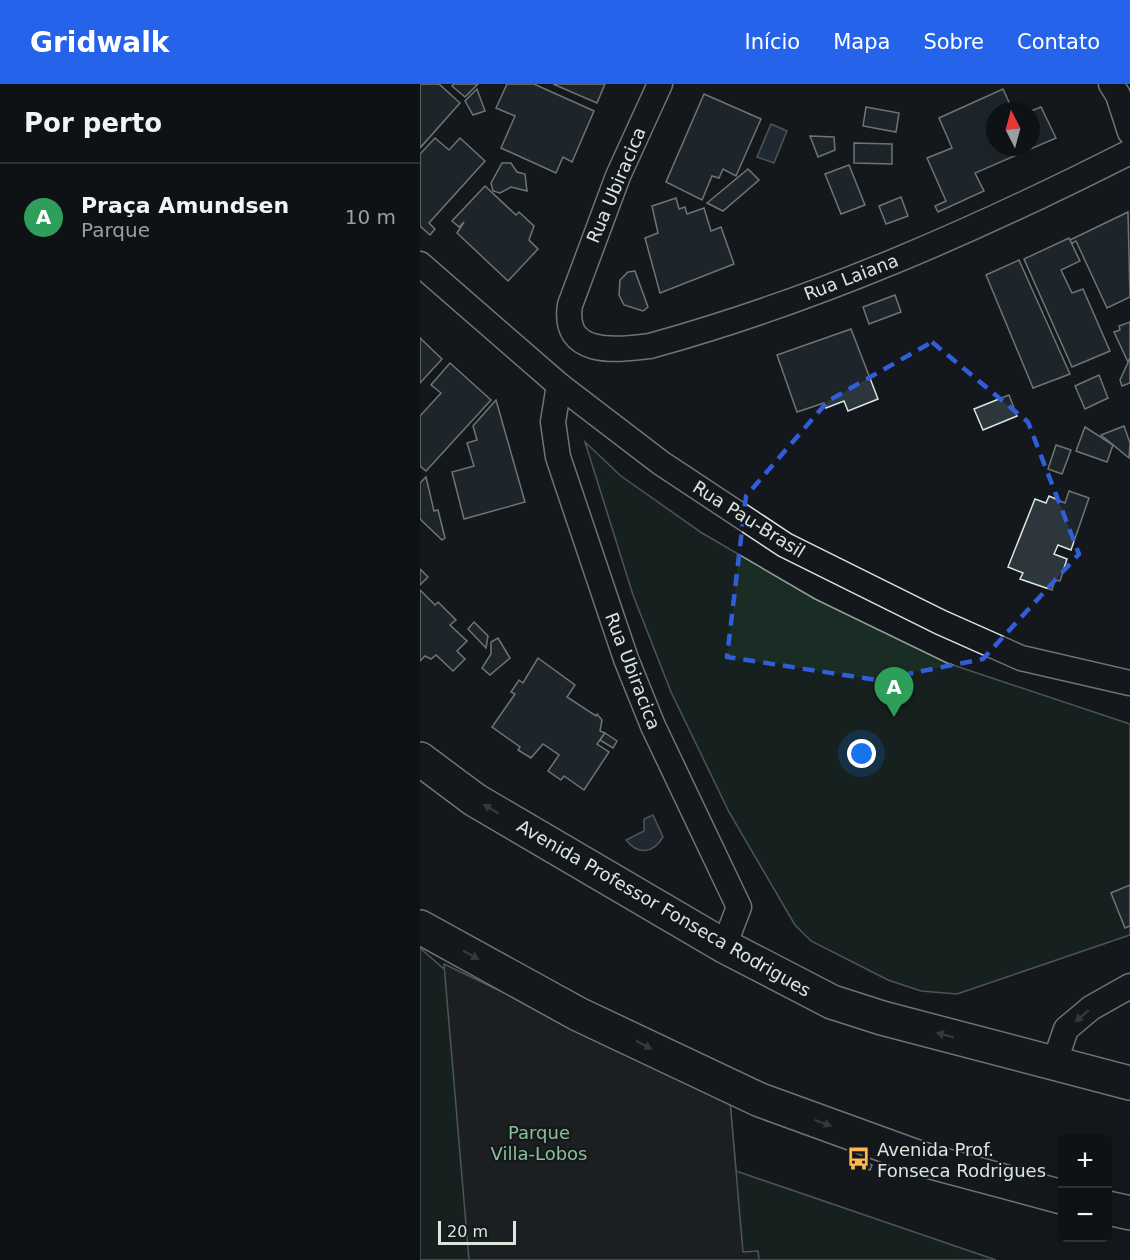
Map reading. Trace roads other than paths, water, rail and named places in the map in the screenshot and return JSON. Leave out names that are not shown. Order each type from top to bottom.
[{"type":"highway","name":"Avenida Professor Fonseca Rodrigues","points":[[420,759],[475,800],[724,946],[832,1002],[1130,1083]]},
{"type":"highway","points":[[420,927],[578,1014],[760,1100],[928,1161],[1058,1196]]},
{"type":"highway","points":[[1112,1209],[1130,1213]]},
{"type":"street","name":"Rua Ubiracica","points":[[568,323],[572,294],[618,176],[660,84]]},
{"type":"street","points":[[1111,84],[1118,94],[1130,132]]},
{"type":"street","name":"Rua Laiana","points":[[568,323],[585,344],[614,351],[673,340],[865,274],[1028,203],[1130,152]]},
{"type":"street","name":"Rua Pau-Brasil","points":[[420,264],[559,385],[661,463],[785,545],[940,622],[1021,658],[1130,683]]},
{"type":"street","name":"Rua Ubiracica","points":[[559,385],[553,422],[558,457],[623,648],[653,726],[739,907],[724,946]]},
{"type":"street","points":[[1054,1064],[1066,1029],[1091,1008],[1130,986]]},
{"type":"water","points":[[771,124],[787,131],[774,163],[757,157]]},
{"type":"water","points":[[653,815],[663,837],[655,847],[650,849],[635,848],[626,840],[644,831],[644,819]]},
{"type":"place","name":"Praça Amundsen","points":[[894,717]]},
{"type":"place","name":"Avenida Prof. Fonseca Rodrigues","points":[[859,1159]]},
{"type":"park label","name":"Parque Villa-Lobos","points":[[539,1142]]}]
